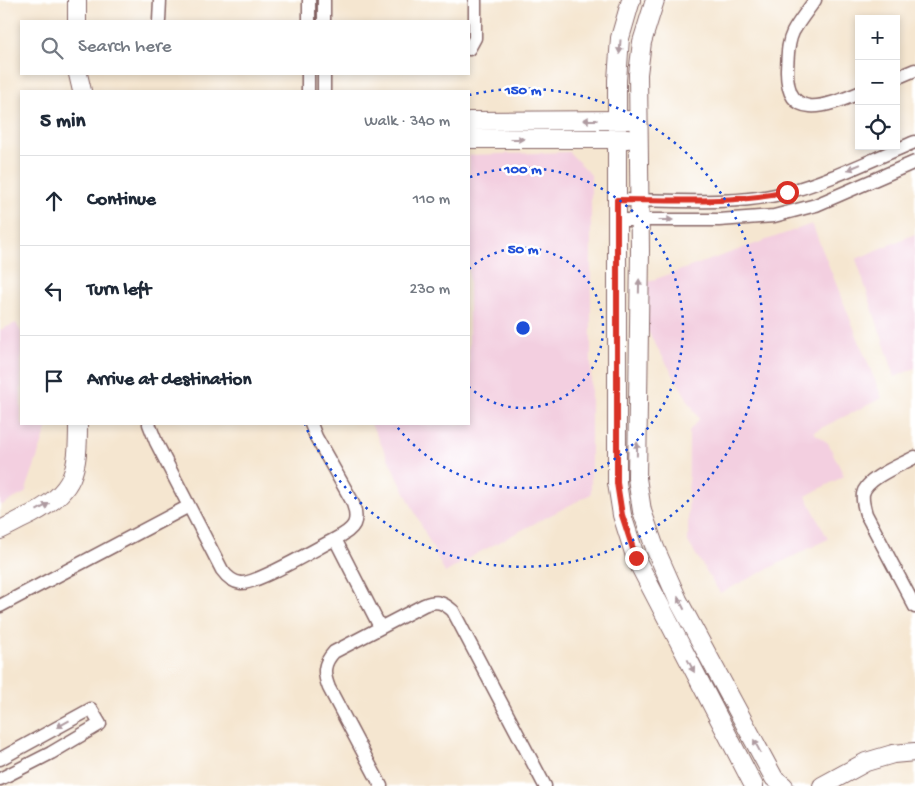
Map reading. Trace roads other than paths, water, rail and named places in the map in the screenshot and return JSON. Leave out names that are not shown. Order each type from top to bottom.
[{"type":"street","points":[[77,0],[77,20]]},
{"type":"street","points":[[159,20],[160,0]]},
{"type":"street","points":[[309,0],[309,20]]},
{"type":"street","points":[[324,0],[324,20]]},
{"type":"street","points":[[470,47],[475,38],[475,0]]},
{"type":"street","points":[[631,0],[620,38],[617,80],[617,483],[622,515],[636,558],[754,786]]},
{"type":"street","points":[[655,0],[642,42],[638,74],[640,220],[637,478],[642,511],[655,548],[678,600],[774,778],[784,786]]},
{"type":"street","points":[[815,0],[794,30],[788,46],[787,84],[790,93],[795,100],[812,106],[824,106],[855,94]]},
{"type":"street","points":[[900,76],[915,70]]},
{"type":"street","points":[[77,75],[78,90]]},
{"type":"street","points":[[77,75],[82,90]]},
{"type":"street","points":[[308,75],[308,90]]},
{"type":"street","points":[[324,75],[324,90]]},
{"type":"street","points":[[470,121],[639,120]]},
{"type":"street","points":[[470,139],[639,139]]},
{"type":"street","points":[[617,200],[720,200],[779,194],[806,187],[915,142]]},
{"type":"street","points":[[617,220],[719,220],[774,216],[816,205],[915,162]]},
{"type":"street","points":[[0,530],[49,504],[67,487],[76,462],[78,425]]},
{"type":"street","points":[[149,425],[156,442],[222,570],[228,578],[235,582],[243,583],[257,579],[348,533],[354,526],[356,512],[352,501],[316,437],[311,425]]},
{"type":"street","points":[[915,458],[870,481],[863,492],[866,514],[915,607]]},
{"type":"street","points":[[0,606],[189,506]]},
{"type":"street","points":[[335,539],[380,627]]},
{"type":"street","points":[[381,786],[329,688],[325,678],[325,667],[327,660],[334,652],[432,602],[444,604],[453,611],[545,786]]},
{"type":"street","points":[[0,759],[91,709],[100,724],[0,779]]},
{"type":"street","points":[[822,786],[866,762],[893,754],[915,752]]}]
